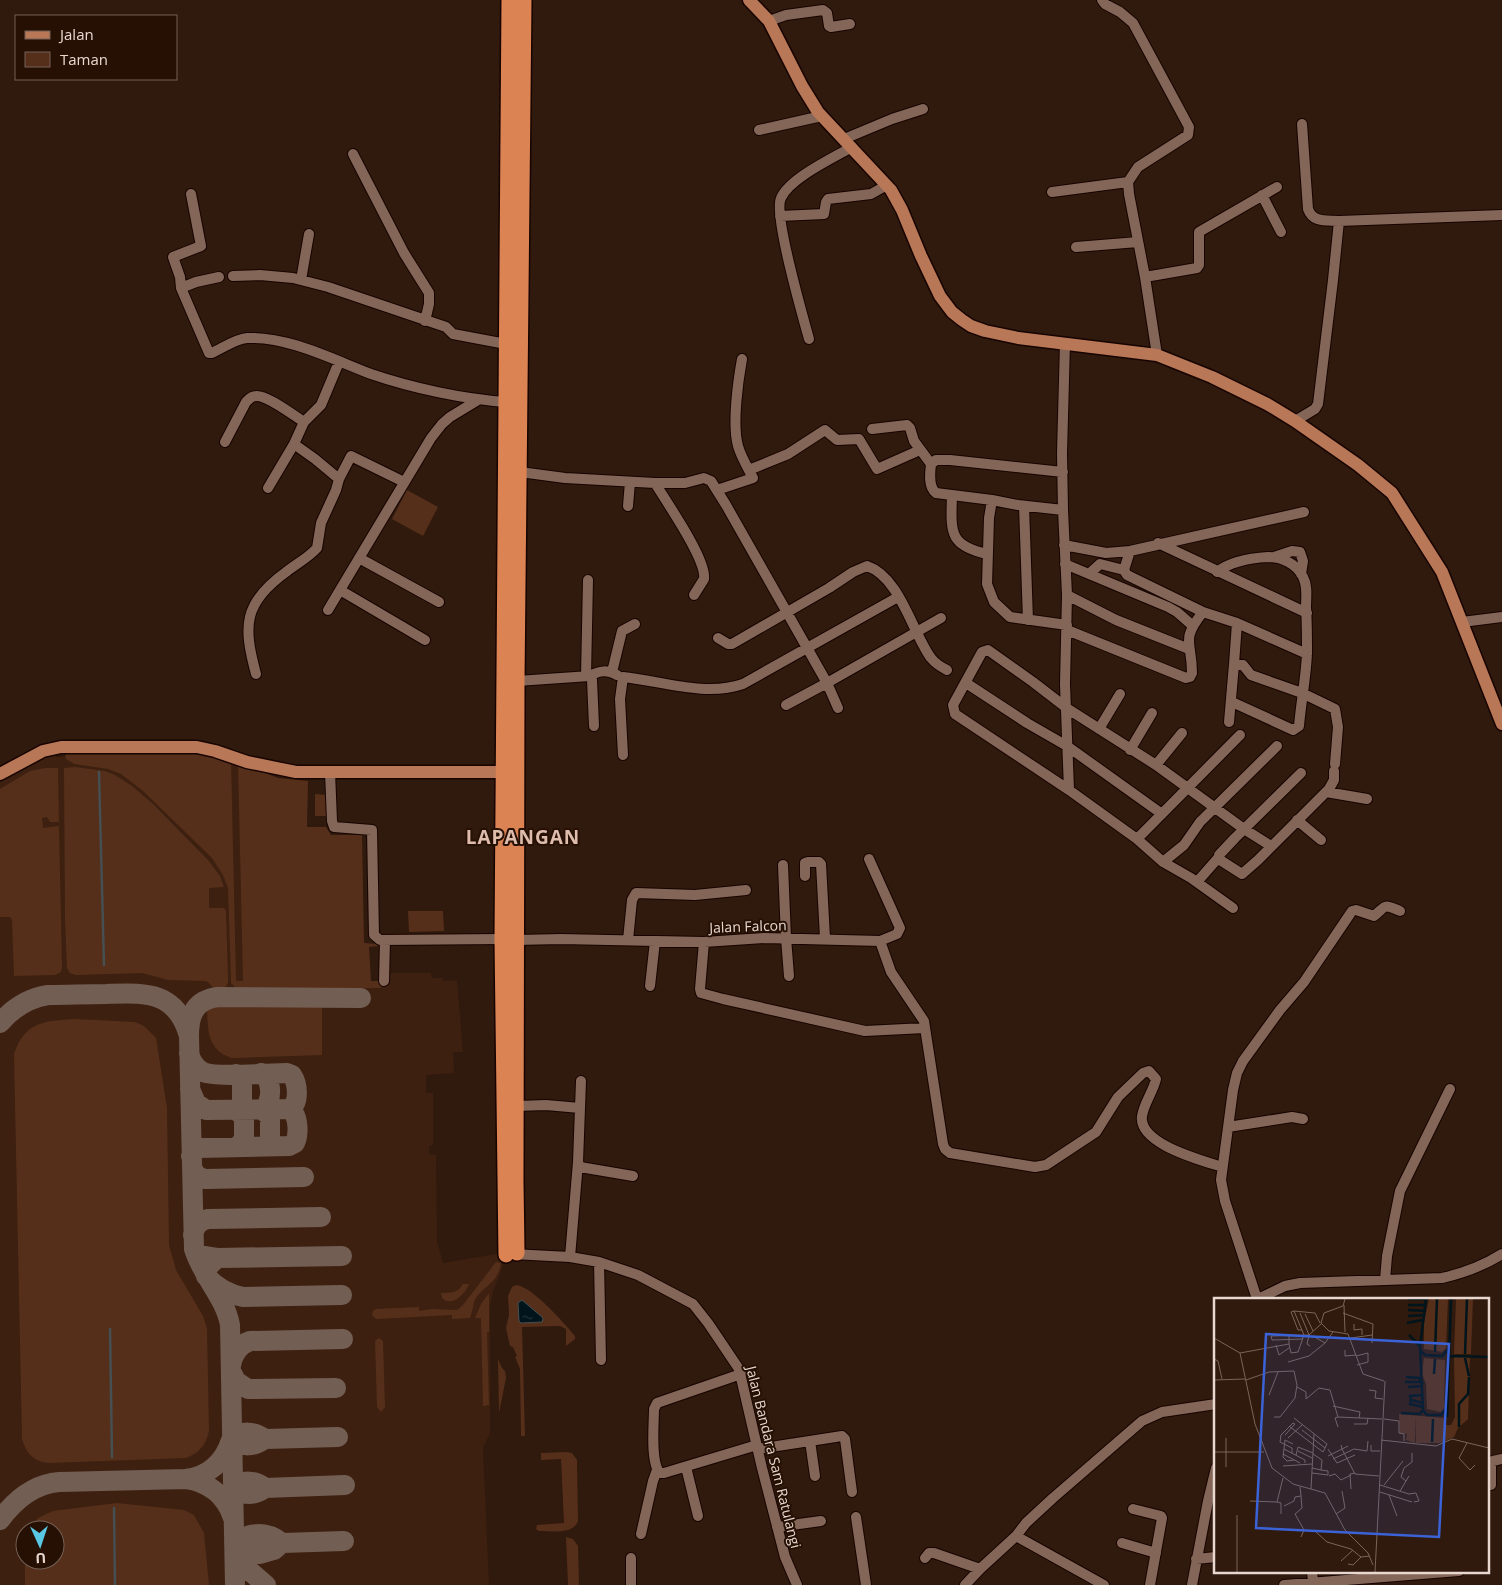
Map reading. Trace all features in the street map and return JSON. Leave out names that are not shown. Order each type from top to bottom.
[{"type":"highway","points":[[509,0],[513,310],[520,472],[511,611],[517,681],[510,772]]},
{"type":"highway","points":[[511,1254],[508,940],[511,611],[506,344],[513,310],[524,0]]},
{"type":"highway","points":[[508,940],[517,1106],[516,1181],[511,1254]]},
{"type":"main road","points":[[749,0],[769,21],[802,86],[822,116],[886,185],[898,202],[940,296],[952,312],[970,326],[1018,338],[1157,355],[1222,382],[1267,404],[1358,465],[1392,493],[1442,572],[1502,724]]},
{"type":"main road","points":[[0,774],[43,752],[61,747],[197,747],[247,762],[296,772],[510,772]]},
{"type":"street","points":[[1102,0],[1105,4],[1130,18],[1189,127],[1188,135],[1138,167],[1128,182],[1157,355]]},
{"type":"street","points":[[769,21],[786,15],[823,10],[827,13],[830,28],[850,24]]},
{"type":"street","points":[[809,339],[791,273],[780,216],[780,199],[786,188],[848,143],[884,122],[922,109]]},
{"type":"street","points":[[759,130],[822,116]]},
{"type":"street","points":[[1302,124],[1308,209],[1310,215],[1315,219],[1339,221],[1502,215]]},
{"type":"street","points":[[353,154],[404,253],[429,293],[426,321]]},
{"type":"street","points":[[1052,192],[1128,182]]},
{"type":"street","points":[[780,216],[824,214],[828,199],[871,194],[886,185]]},
{"type":"street","points":[[1144,277],[1197,268],[1199,265],[1199,232],[1277,187]]},
{"type":"street","points":[[190,194],[201,246],[173,256],[180,277],[181,288],[209,353],[241,339],[252,338],[302,348],[406,384],[478,400],[506,402]]},
{"type":"street","points":[[1262,196],[1281,232]]},
{"type":"street","points":[[1295,422],[1315,409],[1318,404],[1339,221]]},
{"type":"street","points":[[301,280],[309,234]]},
{"type":"street","points":[[1076,246],[1138,242]]},
{"type":"street","points":[[233,276],[283,276],[301,280],[447,328],[453,334],[506,344]]},
{"type":"street","points":[[181,288],[196,282],[219,277]]},
{"type":"street","points":[[1065,343],[1063,510],[1067,595],[1066,746],[1069,790]]},
{"type":"street","points":[[717,490],[753,478],[740,451],[736,436],[737,394],[742,359]]},
{"type":"street","points":[[268,488],[294,444],[304,422],[321,405],[339,362]]},
{"type":"street","points":[[225,442],[246,402],[251,397],[258,396],[267,399],[304,422]]},
{"type":"street","points":[[328,610],[427,444],[442,424],[478,400]]},
{"type":"street","points":[[872,429],[907,425],[910,428],[914,441],[931,464],[931,486],[936,493],[1063,510]]},
{"type":"street","points":[[748,470],[788,454],[825,430],[837,440],[859,439],[877,469],[920,450]]},
{"type":"street","points":[[294,444],[339,479]]},
{"type":"street","points":[[256,674],[248,637],[248,621],[253,607],[258,596],[317,548],[321,523],[336,491],[339,479],[351,456],[404,482]]},
{"type":"street","points":[[931,464],[936,460],[950,460],[1063,472]]},
{"type":"street","points":[[520,472],[565,478],[630,482],[675,484],[704,478],[711,482],[808,649],[827,683],[838,708]]},
{"type":"street","points":[[628,506],[630,482]]},
{"type":"street","points":[[655,483],[703,568],[704,579],[694,594]]},
{"type":"street","points":[[952,495],[951,522],[958,542],[970,551],[988,554]]},
{"type":"street","points":[[992,500],[989,518],[987,584],[994,602],[1010,617],[1067,628],[1186,678],[1190,677],[1192,673],[1189,634],[1203,612]]},
{"type":"street","points":[[1024,506],[1028,620]]},
{"type":"street","points":[[1064,545],[1106,552],[1130,551],[1158,543],[1304,512]]},
{"type":"street","points":[[1158,543],[1307,613]]},
{"type":"street","points":[[1124,570],[1130,551]]},
{"type":"street","points":[[1089,574],[1100,564],[1106,552]]},
{"type":"street","points":[[1217,572],[1233,563],[1274,557],[1290,563],[1301,574],[1304,578],[1306,590],[1307,654],[1299,726],[1293,730],[1232,702]]},
{"type":"street","points":[[359,558],[439,602]]},
{"type":"street","points":[[1065,564],[1168,607],[1193,626]]},
{"type":"street","points":[[1100,564],[1124,570],[1127,575],[1203,612],[1237,623],[1307,654]]},
{"type":"street","points":[[718,638],[728,644],[732,644],[867,566],[875,569],[882,575],[898,597],[931,657],[947,670]]},
{"type":"street","points":[[588,580],[588,676],[592,678],[594,726]]},
{"type":"street","points":[[340,590],[425,640]]},
{"type":"street","points":[[1067,595],[1116,620],[1189,650]]},
{"type":"street","points":[[517,681],[588,676],[598,672],[612,672],[623,676],[693,688],[732,688],[808,649],[898,597]]},
{"type":"street","points":[[1462,622],[1502,617]]},
{"type":"street","points":[[786,705],[941,618]]},
{"type":"street","points":[[1229,722],[1237,623]]},
{"type":"street","points":[[612,672],[622,631],[634,624]]},
{"type":"street","points":[[1233,908],[1197,882],[1163,862],[1137,839],[1069,790],[955,714],[954,705],[982,652],[988,650],[1099,730],[1156,765],[1244,829],[1271,846]]},
{"type":"street","points":[[1219,857],[1220,860],[1242,874],[1332,786],[1335,767],[1338,727],[1336,709],[1302,693],[1251,675],[1243,665],[1234,664]]},
{"type":"street","points":[[623,676],[620,699],[623,755]]},
{"type":"street","points":[[966,683],[1066,746],[1162,814]]},
{"type":"street","points":[[1099,730],[1120,694]]},
{"type":"street","points":[[1130,750],[1152,714]]},
{"type":"street","points":[[1156,765],[1182,733]]},
{"type":"street","points":[[1137,839],[1240,735]]},
{"type":"street","points":[[1163,862],[1186,842],[1200,822],[1214,807],[1277,746]]},
{"type":"street","points":[[330,772],[334,827],[372,830],[374,935],[380,940],[385,940],[384,981]]},
{"type":"street","points":[[1197,882],[1235,838],[1300,773]]},
{"type":"street","points":[[1326,792],[1367,799]]},
{"type":"street","points":[[1297,820],[1321,840]]},
{"type":"street","points":[[869,859],[900,928],[897,934],[880,941],[891,972],[919,1013],[925,1028],[945,1149],[950,1153],[1035,1167],[1046,1165],[1096,1132],[1118,1097],[1143,1073],[1149,1071],[1156,1080],[1142,1116],[1144,1130],[1154,1140],[1184,1154],[1222,1168]]},
{"type":"street","points":[[805,876],[805,863],[819,862],[821,864],[825,938]]},
{"type":"street","points":[[783,865],[789,976]]},
{"type":"street","points":[[628,940],[632,900],[636,893],[695,895],[746,890]]},
{"type":"street","points":[[1258,1298],[1225,1200],[1221,1180],[1237,1073],[1243,1061],[1280,1010],[1304,982],[1352,911],[1356,910],[1374,916],[1386,906],[1400,911]]},
{"type":"street","name":"Jalan Falcon","points":[[385,940],[628,940],[704,942],[825,938],[880,941]]},
{"type":"street","points":[[650,986],[655,941]]},
{"type":"street","points":[[704,942],[701,993],[865,1031],[925,1028]]},
{"type":"street","points":[[570,1257],[578,1162],[581,1081]]},
{"type":"street","points":[[1385,1280],[1386,1256],[1400,1191],[1450,1089]]},
{"type":"street","points":[[517,1106],[546,1105],[580,1108]]},
{"type":"street","points":[[1228,1127],[1292,1117],[1303,1119]]},
{"type":"street","points":[[578,1162],[580,1167],[633,1176]]},
{"type":"street","name":"Jalan Bandara Sam Ratulangi","points":[[511,1254],[570,1257],[599,1262],[638,1275],[693,1304],[734,1360],[741,1374],[777,1527],[785,1557],[797,1585]]},
{"type":"street","points":[[1260,1298],[1285,1286],[1300,1283],[1448,1276],[1485,1265],[1502,1254]]},
{"type":"street","points":[[599,1262],[601,1360]]},
{"type":"street","points":[[641,1534],[657,1470],[654,1452],[654,1409],[657,1403],[741,1374]]},
{"type":"street","points":[[966,1585],[980,1569],[1016,1536],[1026,1523],[1142,1421],[1162,1412],[1214,1404]]},
{"type":"street","points":[[657,1470],[660,1473],[664,1473],[758,1447],[842,1436],[844,1438],[852,1492]]},
{"type":"street","points":[[810,1441],[815,1476]]},
{"type":"street","points":[[1490,1485],[1490,1463],[1502,1459]]},
{"type":"street","points":[[686,1467],[698,1516]]},
{"type":"street","points":[[1192,1585],[1214,1477]]},
{"type":"street","points":[[1133,1509],[1161,1516],[1162,1523],[1150,1585]]},
{"type":"street","points":[[856,1518],[866,1585]]},
{"type":"street","points":[[777,1527],[821,1521]]},
{"type":"street","points":[[1016,1536],[1092,1582],[1104,1585]]},
{"type":"street","points":[[1122,1543],[1156,1553]]},
{"type":"street","points":[[925,1558],[929,1553],[934,1553],[980,1569]]},
{"type":"street","points":[[1196,1559],[1214,1557]]},
{"type":"street","points":[[630,1585],[631,1558]]},
{"type":"street","points":[[1312,1572],[1313,1582]]},
{"type":"street","points":[[1284,1585],[1446,1572]]},
{"type":"shaded area","points":[[196,752],[254,769],[369,981],[380,981],[388,973],[431,973],[432,978],[443,978],[443,981],[457,980],[463,1052],[453,1052],[454,1073],[426,1075],[426,1093],[433,1093],[433,1145],[429,1146],[429,1154],[436,1155],[437,1241],[443,1263],[496,1254],[500,1255],[503,1259],[503,1266],[493,1291],[490,1307],[490,1433],[483,1447],[489,1585],[0,1585],[0,781],[33,760],[55,753],[56,757]]},
{"type":"green space","points":[[407,490],[438,507],[423,536],[392,519]]},
{"type":"green space","points":[[196,752],[231,760],[236,981],[243,981],[238,763],[278,778],[308,781],[307,827],[326,827],[331,835],[362,835],[364,943],[378,944],[378,946],[369,947],[371,981],[380,981],[381,988],[237,989],[231,983],[228,888],[223,875],[212,858],[143,791],[121,774],[108,769],[74,764],[66,759],[65,756],[67,753]]},
{"type":"green space","points":[[75,767],[105,771],[132,786],[152,803],[208,860],[220,876],[224,887],[209,888],[209,908],[224,908],[226,911],[228,983],[224,989],[215,989],[206,981],[168,980],[142,973],[76,975],[70,973],[67,968],[65,919],[64,768]]},
{"type":"green space","points":[[58,768],[59,822],[50,822],[47,817],[42,818],[43,828],[59,826],[62,967],[61,972],[55,975],[14,976],[12,920],[10,917],[0,917],[0,789],[30,771]]},
{"type":"green space","points":[[315,794],[327,795],[327,816],[315,816]]},
{"type":"green space","points":[[408,911],[443,911],[444,931],[409,932]]},
{"type":"green space","points":[[319,1005],[322,1007],[322,1055],[232,1058],[218,1050],[211,1040],[207,1010],[213,1006]]},
{"type":"green space","points":[[75,1019],[135,1022],[144,1026],[156,1038],[167,1108],[169,1245],[176,1270],[203,1316],[207,1329],[209,1431],[201,1448],[195,1454],[186,1458],[48,1463],[31,1456],[22,1439],[14,1054],[24,1035],[30,1029],[45,1022]]},
{"type":"green space","points":[[496,1262],[501,1263],[499,1270],[493,1281],[477,1297],[470,1318],[452,1319],[452,1315],[376,1319],[372,1315],[376,1309],[419,1307],[419,1311],[432,1309],[457,1310],[463,1305]]},
{"type":"green space","points":[[463,1284],[469,1284],[464,1292],[454,1301],[446,1301],[442,1298],[441,1293],[454,1292]]},
{"type":"green space","points":[[516,1285],[523,1287],[539,1298],[575,1336],[575,1339],[566,1346],[566,1329],[560,1326],[522,1327],[525,1436],[521,1436],[520,1369],[515,1357],[517,1356],[513,1347],[510,1346],[506,1328],[509,1315],[508,1296],[512,1287]]},
{"type":"green space","points":[[489,1293],[489,1332],[487,1332],[489,1405],[483,1406],[481,1318],[475,1318],[481,1304]]},
{"type":"green space","points":[[379,1338],[383,1341],[385,1407],[381,1412],[377,1407],[375,1341]]},
{"type":"green space","points":[[498,1359],[505,1371],[506,1378],[499,1413]]},
{"type":"green space","points":[[541,1453],[572,1453],[577,1460],[578,1521],[567,1530],[555,1532],[539,1531],[536,1529],[537,1525],[564,1523],[561,1459],[541,1460]]},
{"type":"green space","points":[[117,1503],[184,1510],[194,1515],[204,1533],[209,1585],[25,1585],[25,1570],[65,1570],[65,1520],[37,1520],[53,1511]]},
{"type":"green space","points":[[566,1537],[573,1539],[578,1546],[579,1585],[568,1585]]},
{"type":"water","points":[[522,1300],[542,1317],[542,1322],[521,1323],[519,1321],[518,1303]]},
{"type":"waterway","points":[[99,772],[104,965]]},
{"type":"waterway","points":[[110,1329],[112,1457]]},
{"type":"waterway","points":[[114,1508],[115,1585]]},
{"type":"taxiway","points":[[0,1023],[21,1005],[41,996],[134,994],[157,997],[167,1002],[176,1010],[189,1036]]},
{"type":"taxiway","points":[[235,1585],[230,1325],[219,1296],[202,1268],[194,1249],[190,1021],[195,1009],[199,1005],[204,1001],[218,997],[361,998]]},
{"type":"taxiway","points":[[189,1053],[196,1066],[203,1072],[210,1074],[287,1073],[292,1075],[296,1083],[297,1094],[295,1103],[289,1109]]},
{"type":"taxiway","points":[[261,1073],[268,1080],[270,1091],[266,1107],[262,1110],[270,1116],[270,1138],[268,1144],[263,1146]]},
{"type":"taxiway","points":[[236,1074],[242,1079],[242,1107],[236,1110],[244,1117],[244,1140],[237,1147]]},
{"type":"taxiway","points":[[190,1089],[196,1103],[206,1110],[289,1109],[295,1115],[297,1130],[295,1143],[289,1146],[199,1148],[191,1156]]},
{"type":"taxiway","points":[[192,1168],[197,1176],[205,1179],[304,1177]]},
{"type":"taxiway","points":[[193,1235],[198,1224],[208,1219],[321,1217]]},
{"type":"taxiway","points":[[204,1256],[217,1258],[342,1256]]},
{"type":"taxiway","points":[[217,1258],[208,1267],[206,1276],[214,1284],[238,1296],[342,1295]]},
{"type":"taxiway","points":[[231,1365],[237,1350],[250,1341],[343,1339]]},
{"type":"taxiway","points":[[231,1371],[236,1381],[248,1389],[336,1388]]},
{"type":"taxiway","points":[[265,1439],[257,1434],[248,1433],[240,1434],[232,1439],[240,1444],[248,1445],[257,1444],[265,1439],[338,1437]]},
{"type":"taxiway","points":[[186,1479],[202,1475],[214,1467],[224,1455],[231,1440]]},
{"type":"taxiway","points":[[0,1520],[18,1500],[33,1490],[50,1483],[186,1479],[202,1483],[216,1491],[226,1503],[233,1518]]},
{"type":"taxiway","points":[[265,1488],[253,1482],[241,1483],[233,1488],[249,1494],[265,1488],[345,1485]]},
{"type":"taxiway","points":[[282,1543],[271,1536],[258,1534],[245,1537],[234,1544],[249,1553],[260,1554],[274,1550],[282,1543],[344,1541]]},
{"type":"taxiway","points":[[235,1550],[245,1567],[266,1585]]},
{"type":"district","name":"LAPANGAN","points":[[523,837]]}]
